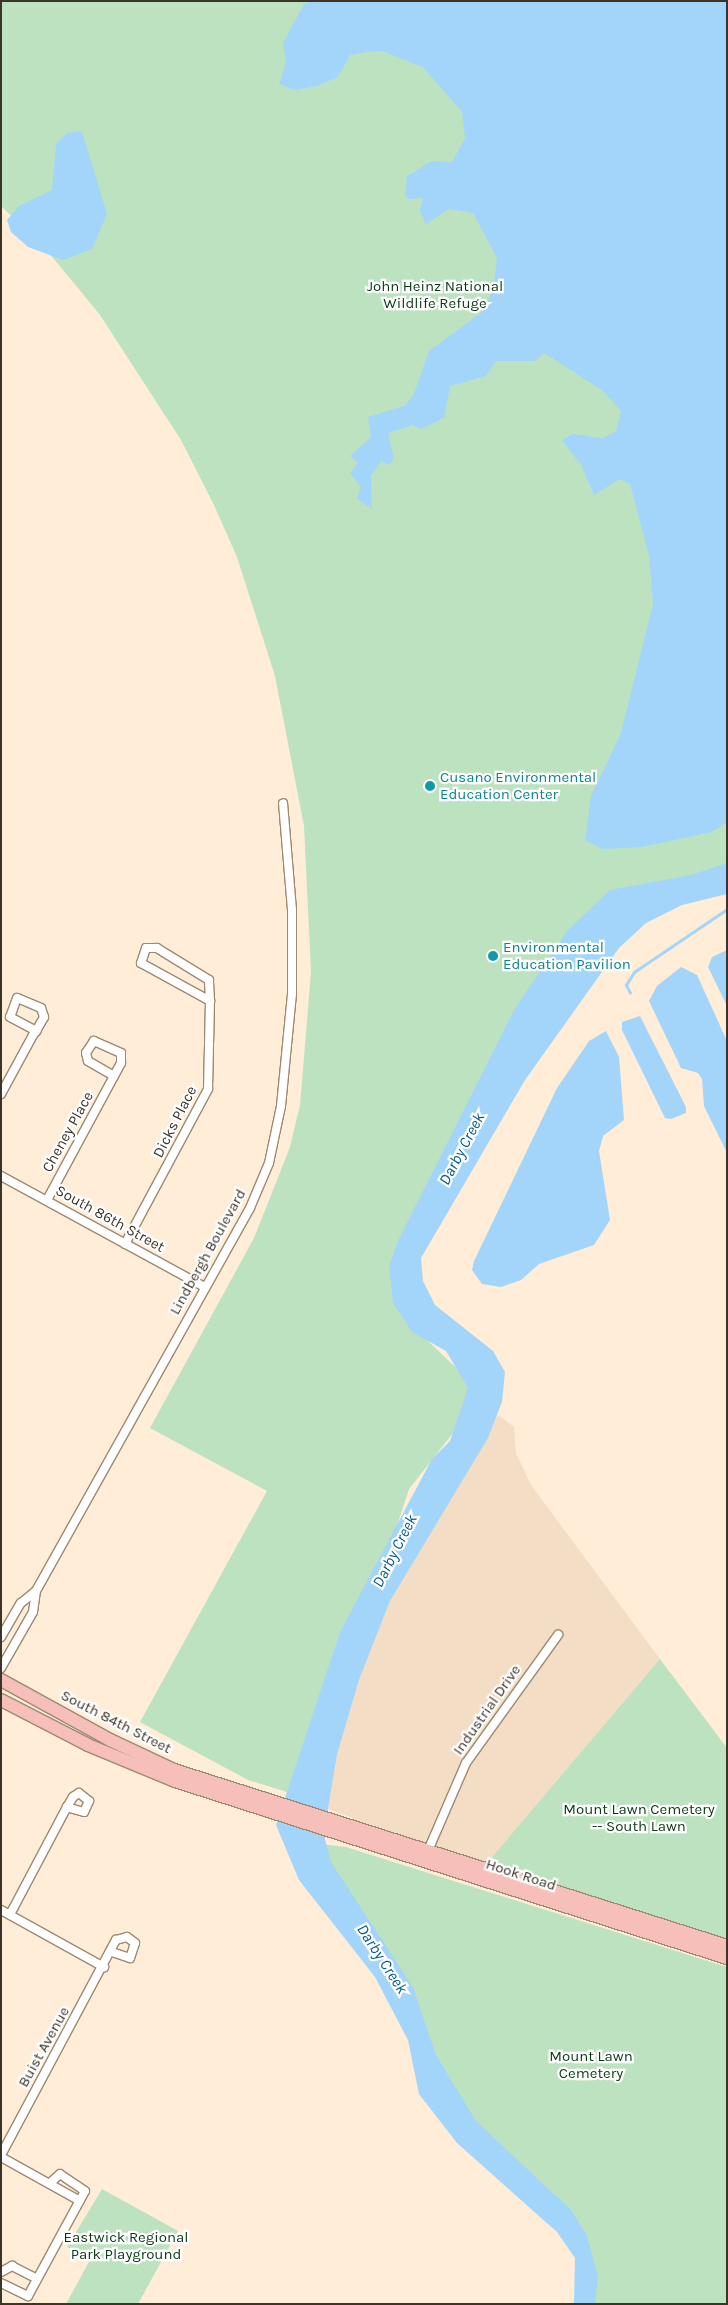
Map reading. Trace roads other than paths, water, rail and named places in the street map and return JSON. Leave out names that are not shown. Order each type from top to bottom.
[{"type":"main road","name":"South 84th Street","points":[[1,1680],[131,1751],[260,1803]]},
{"type":"main road","name":"South 84th Street","points":[[1,1700],[128,1763],[305,1818]]},
{"type":"main road","points":[[1,1712],[28,1714]]},
{"type":"main road","name":"Hook Road","points":[[305,1818],[426,1856],[727,1958]]},
{"type":"main road","name":"Hook Road","points":[[426,1856],[727,1946]]},
{"type":"street","name":"Lindbergh Boulevard","points":[[2,1666],[33,1612],[36,1591],[250,1208],[269,1163],[281,1106],[292,992],[292,910],[283,803]]},
{"type":"street","name":"Dicks Place","points":[[125,1244],[207,1095],[210,1001],[207,977],[157,948],[146,948],[142,963],[210,1001]]},
{"type":"street","points":[[1,1094],[36,1031],[43,1010],[15,1000],[10,1016],[36,1031]]},
{"type":"street","name":"Cheney Place","points":[[46,1200],[114,1076],[121,1053],[94,1041],[86,1058],[114,1076]]},
{"type":"street","name":"South 86th Street","points":[[1,1176],[205,1287]]},
{"type":"street","name":"Lindbergh Boulevard","points":[[1,1637],[21,1603],[36,1591]]},
{"type":"street","name":"Industrial Drive","points":[[426,1856],[466,1763],[558,1635]]},
{"type":"street","points":[[10,1914],[67,1807]]},
{"type":"street","points":[[1,1910],[104,1967]]},
{"type":"street","name":"Buist Avenue","points":[[1,2156],[111,1952]]},
{"type":"street","points":[[1,2156],[80,2201]]},
{"type":"street","points":[[1,2283],[28,2296],[85,2190],[80,2184],[57,2174],[50,2183]]},
{"type":"street","points":[[1,2272],[12,2266],[37,2279]]},
{"type":"water","points":[[311,1],[727,1],[727,822],[712,832],[642,847],[602,849],[585,840],[591,796],[621,733],[653,604],[649,556],[630,484],[620,479],[594,495],[581,465],[562,440],[572,434],[603,438],[616,431],[621,411],[603,391],[544,353],[535,361],[496,361],[486,376],[450,386],[444,418],[421,429],[413,425],[388,433],[394,458],[389,465],[381,461],[371,476],[372,509],[357,499],[361,487],[350,473],[358,462],[350,456],[371,437],[368,417],[404,406],[413,396],[429,351],[482,312],[493,290],[497,258],[473,213],[449,209],[426,224],[420,211],[423,198],[408,199],[405,195],[407,176],[432,161],[452,162],[465,138],[462,112],[423,67],[382,51],[367,52],[350,55],[338,77],[317,86],[294,90],[279,84],[286,62],[283,43],[304,4]]},
{"type":"water","points":[[82,131],[107,214],[92,249],[63,260],[28,247],[11,232],[7,220],[19,206],[52,190],[56,144],[67,133]]},
{"type":"water","name":"Darby Creek","points":[[727,863],[727,894],[682,905],[646,923],[619,948],[525,1080],[421,1258],[423,1281],[435,1305],[493,1351],[505,1372],[502,1402],[488,1438],[390,1601],[359,1680],[337,1755],[328,1809],[325,1839],[331,1862],[413,1987],[436,2055],[476,2121],[571,2210],[587,2235],[598,2277],[595,2304],[574,2304],[575,2258],[557,2232],[457,2143],[419,2094],[408,2040],[375,1977],[299,1880],[276,1825],[340,1632],[432,1459],[450,1441],[468,1388],[446,1351],[412,1332],[393,1303],[389,1265],[399,1239],[514,1010],[567,931],[610,890],[691,875]]},
{"type":"water","points":[[727,950],[727,1006],[708,967],[712,957]]},
{"type":"water","points":[[681,967],[697,975],[727,1041],[727,1153],[704,1106],[702,1079],[698,1073],[681,1068],[649,1001],[657,986]]},
{"type":"water","points":[[640,1016],[686,1107],[686,1113],[671,1119],[665,1118],[622,1030],[622,1022]]},
{"type":"water","points":[[606,1031],[619,1057],[624,1120],[603,1136],[599,1151],[610,1220],[594,1245],[539,1264],[521,1280],[501,1287],[482,1284],[472,1270],[474,1261],[557,1088],[589,1041]]},
{"type":"waterway","points":[[630,993],[626,985],[634,972],[727,909]]},
{"type":"place","name":"Cusano Environmental Education Center","points":[[430,786]]},
{"type":"place","name":"Environmental Education Pavilion","points":[[493,956]]},
{"type":"park label","name":"John Heinz National Wildlife Refuge","points":[[435,294]]},
{"type":"park label","name":"Mount Lawn Cemetery -- South Lawn","points":[[639,1818]]},
{"type":"park label","name":"Mount Lawn Cemetery","points":[[591,2064]]},
{"type":"park label","name":"Eastwick Regional Park Playground","points":[[126,2246]]}]
